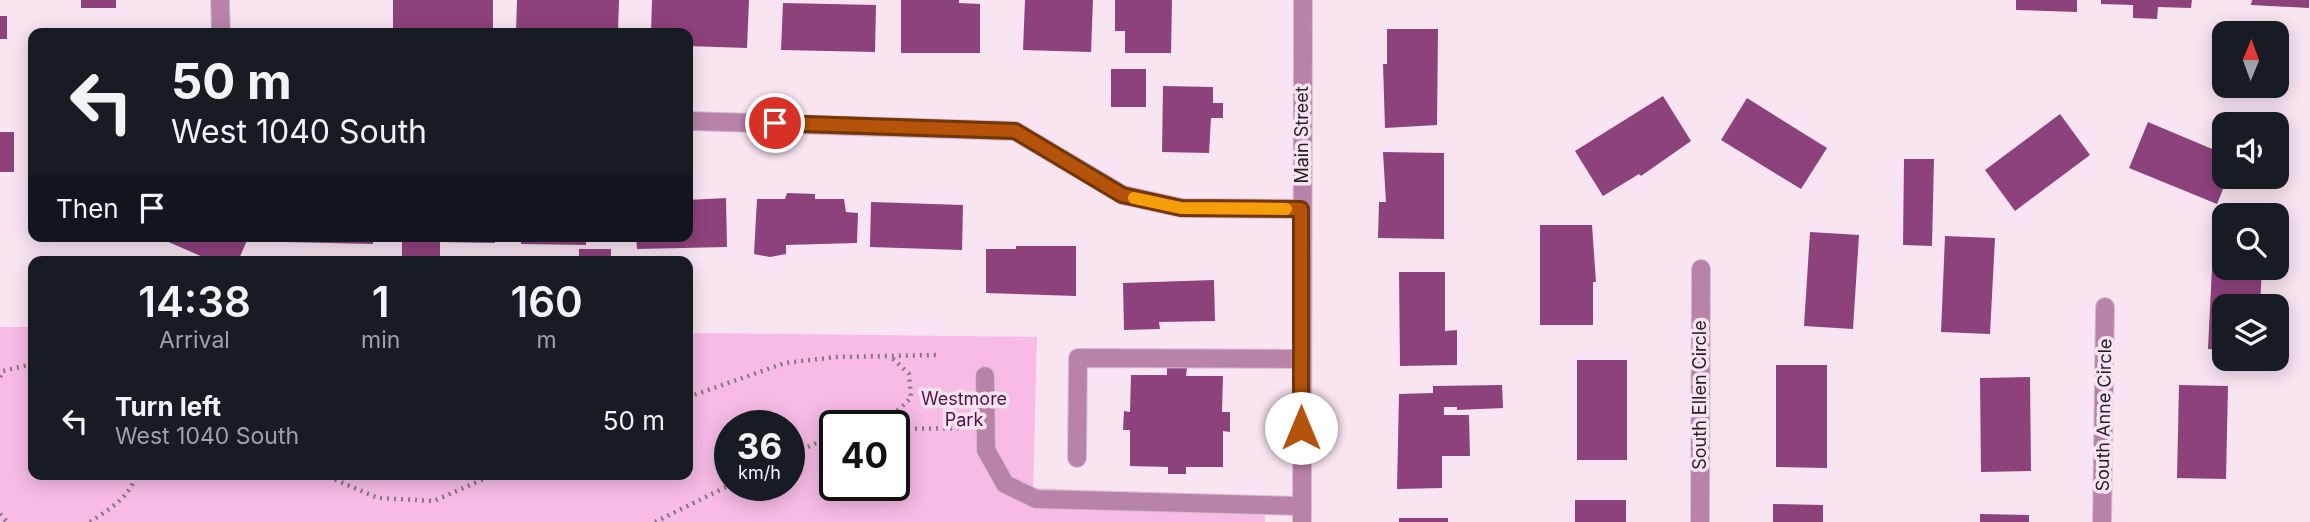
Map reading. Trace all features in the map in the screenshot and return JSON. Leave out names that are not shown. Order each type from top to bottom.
[{"type":"street","points":[[220,0],[221,28]]},
{"type":"street","name":"Main Street","points":[[1302,514],[1303,0]]},
{"type":"street","points":[[693,121],[1015,131],[1122,195],[1181,208],[1301,209]]},
{"type":"street","name":"South Ellen Circle","points":[[1700,269],[1700,522]]},
{"type":"street","name":"South Anne Circle","points":[[2102,522],[2105,307]]},
{"type":"street","points":[[1077,458],[1078,358],[1302,359]]},
{"type":"street","points":[[985,376],[986,450],[1005,484],[1036,499],[1302,514]]},
{"type":"path","points":[[693,395],[785,363],[836,356],[939,355]]},
{"type":"path","points":[[891,356],[909,374],[911,398],[898,410]]},
{"type":"path","points":[[0,377],[3,371],[28,364]]},
{"type":"path","points":[[910,429],[938,429]]},
{"type":"path","points":[[90,522],[114,505],[134,485],[135,480]]},
{"type":"path","points":[[336,480],[378,498],[434,501],[481,480]]},
{"type":"path","points":[[654,522],[714,493]]},
{"type":"path","points":[[0,514],[7,522]]},
{"type":"green space","name":"Westmore Park","points":[[0,327],[28,327],[28,480],[693,480],[693,333],[1037,337],[1033,488],[1264,496],[1265,522],[0,522]]},
{"type":"building","points":[[81,0],[116,0],[116,8],[81,8]]},
{"type":"building","points":[[393,0],[493,0],[493,28],[393,28]]},
{"type":"building","points":[[517,0],[619,0],[618,28],[516,28]]},
{"type":"building","points":[[652,0],[749,0],[747,48],[693,46],[693,28],[651,28]]},
{"type":"building","points":[[901,0],[959,0],[959,3],[980,4],[980,53],[901,53]]},
{"type":"building","points":[[1025,0],[1093,0],[1091,52],[1023,50]]},
{"type":"building","points":[[1115,0],[1172,0],[1171,53],[1125,53],[1125,31],[1115,31]]},
{"type":"building","points":[[2016,0],[2077,0],[2077,12],[2016,10]]},
{"type":"building","points":[[2101,0],[2192,0],[2191,8],[2158,7],[2157,19],[2133,18],[2133,5],[2101,4]]},
{"type":"building","points":[[2252,0],[2309,0],[2309,8],[2251,5]]},
{"type":"building","points":[[783,3],[876,5],[875,52],[781,50]]},
{"type":"building","points":[[0,16],[7,16],[7,39],[0,39]]},
{"type":"building","points":[[1387,29],[1438,29],[1437,125],[1385,128],[1383,64],[1387,64]]},
{"type":"building","points":[[1111,69],[1146,69],[1146,107],[1111,107]]},
{"type":"building","points":[[1163,86],[1213,87],[1213,103],[1223,103],[1223,118],[1211,118],[1209,153],[1162,152]]},
{"type":"building","points":[[1663,96],[1691,141],[1641,176],[1639,174],[1603,196],[1575,151]]},
{"type":"building","points":[[1747,98],[1827,148],[1801,189],[1721,140]]},
{"type":"building","points":[[2060,114],[2090,155],[2015,211],[1985,170]]},
{"type":"building","points":[[2148,122],[2212,149],[2212,189],[2223,189],[2217,203],[2215,203],[2129,168]]},
{"type":"building","points":[[0,132],[14,132],[14,172],[0,172]]},
{"type":"building","points":[[1383,152],[1444,153],[1444,239],[1378,238],[1379,202],[1386,202]]},
{"type":"building","points":[[1904,159],[1934,159],[1932,246],[1903,245]]},
{"type":"building","points":[[787,193],[815,194],[815,199],[844,199],[846,212],[858,213],[857,243],[786,245],[786,254],[770,257],[754,254],[757,199],[785,199]]},
{"type":"building","points":[[726,198],[727,247],[637,249],[636,242],[693,242],[693,200]]},
{"type":"building","points":[[871,202],[963,205],[962,250],[870,247]]},
{"type":"building","points":[[1540,225],[1592,225],[1596,282],[1593,282],[1593,325],[1540,325]]},
{"type":"building","points":[[1810,232],[1859,235],[1853,329],[1804,326]]},
{"type":"building","points":[[1945,236],[1995,238],[1990,334],[1941,332]]},
{"type":"building","points":[[169,242],[246,242],[240,256],[201,256]]},
{"type":"building","points":[[286,242],[373,242],[373,244]]},
{"type":"building","points":[[402,242],[440,242],[440,256],[402,256]]},
{"type":"building","points":[[521,242],[586,242],[586,245]]},
{"type":"building","points":[[1016,246],[1076,246],[1076,296],[986,293],[986,249],[1016,249]]},
{"type":"building","points":[[579,249],[611,249],[611,256],[579,256]]},
{"type":"building","points":[[2212,268],[2212,280],[2261,280],[2261,294],[2212,294],[2212,349],[2208,349]]},
{"type":"building","points":[[1399,272],[1445,272],[1445,331],[1457,330],[1457,365],[1400,366]]},
{"type":"building","points":[[1214,280],[1215,321],[1159,322],[1160,329],[1124,330],[1123,283]]},
{"type":"building","points":[[1577,360],[1627,360],[1627,460],[1577,460]]},
{"type":"building","points":[[1776,365],[1827,365],[1827,468],[1776,467]]},
{"type":"building","points":[[1167,368],[1187,368],[1186,376],[1223,376],[1222,412],[1230,412],[1230,432],[1223,431],[1223,467],[1186,467],[1186,474],[1168,474],[1168,467],[1130,466],[1130,430],[1123,430],[1124,411],[1130,412],[1131,375],[1167,375]]},
{"type":"building","points":[[2030,377],[2031,471],[1981,472],[1980,378]]},
{"type":"building","points":[[1502,385],[1503,408],[1457,410],[1457,407],[1444,407],[1444,415],[1469,415],[1470,456],[1442,456],[1442,488],[1397,489],[1399,394],[1433,393],[1433,386]]},
{"type":"building","points":[[2179,385],[2228,386],[2226,479],[2177,478]]},
{"type":"building","points":[[1575,500],[1626,500],[1626,522],[1575,522]]},
{"type":"building","points":[[1773,504],[1823,505],[1823,522],[1773,522]]},
{"type":"building","points":[[1980,514],[2029,515],[2029,522],[1980,522]]},
{"type":"building","points":[[1399,518],[1448,518],[1448,522],[1399,522]]},
{"type":"slow traffic","points":[[1134,198],[1181,208],[1286,209]]},
{"type":"route","points":[[775,123],[1015,131],[1122,195],[1181,208],[1301,209],[1301,428]]}]
